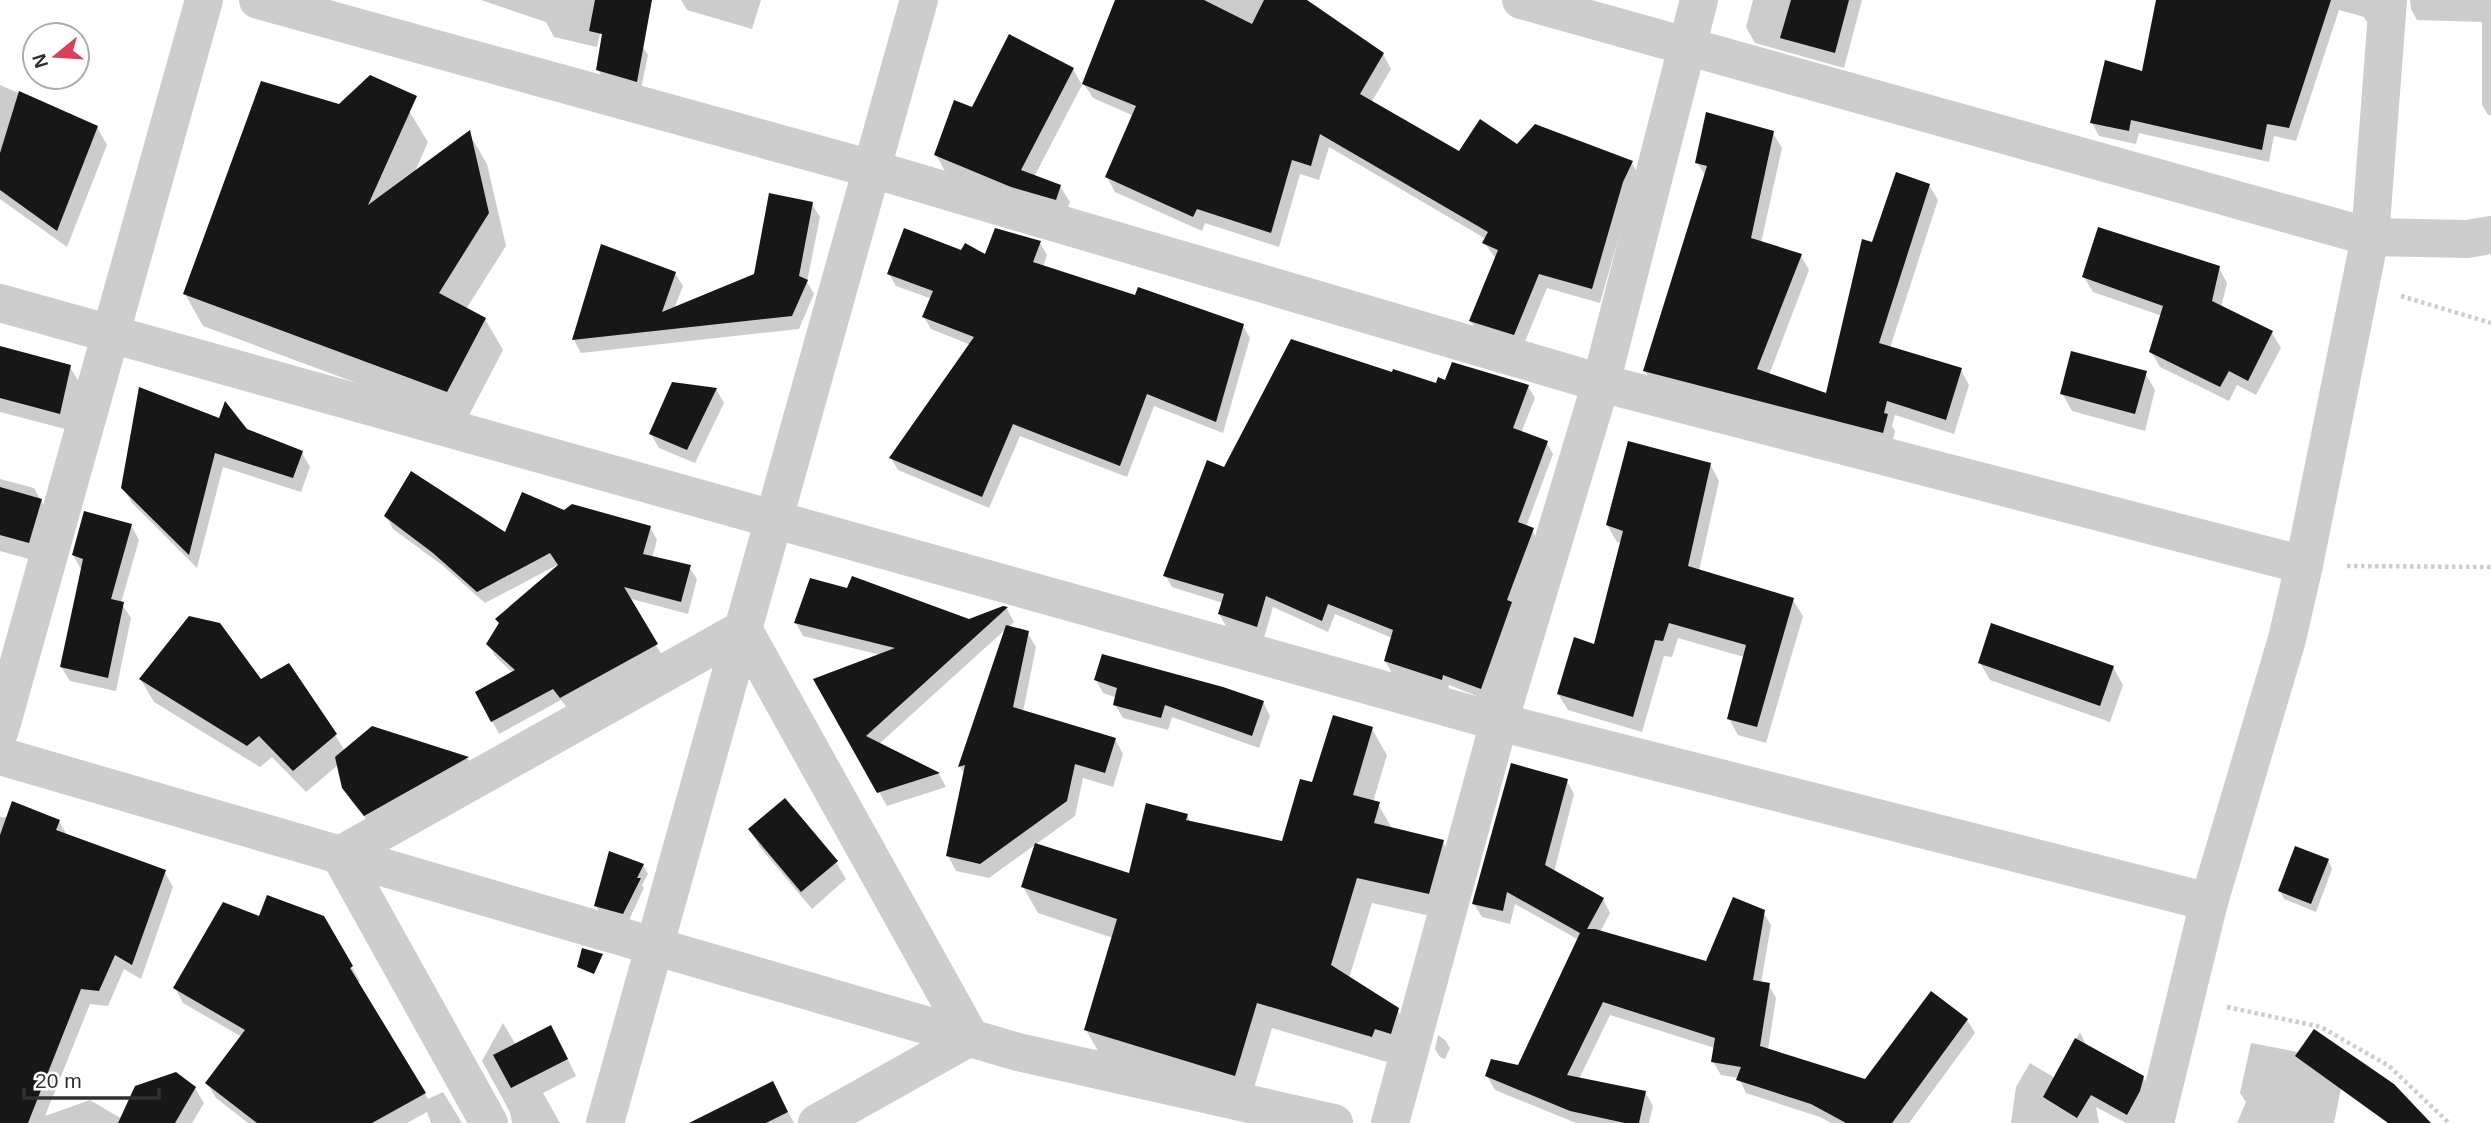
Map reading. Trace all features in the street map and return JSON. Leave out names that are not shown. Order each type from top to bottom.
[{"type":"street","points":[[0,730],[204,0]]},
{"type":"street","points":[[258,0],[872,169],[1601,383],[2304,565]]},
{"type":"street","points":[[606,1123],[919,0]]},
{"type":"street","points":[[1521,0],[2370,237],[2467,239],[2491,235]]},
{"type":"street","points":[[1390,1123],[1499,722],[1601,383],[1699,0]]},
{"type":"street","points":[[2154,1123],[2209,902],[2287,639],[2304,565],[2370,237],[2388,0]]},
{"type":"street","points":[[0,303],[1499,722],[2209,902]]},
{"type":"street","points":[[340,855],[743,629]]},
{"type":"street","points":[[743,629],[970,1037]]},
{"type":"street","points":[[0,756],[1018,1052],[1334,1123]]},
{"type":"street","points":[[340,855],[489,1123]]},
{"type":"street","points":[[817,1123],[970,1037]]},
{"type":"path","points":[[2361,284],[2491,323]]},
{"type":"path","points":[[2304,565],[2491,568]]},
{"type":"path","points":[[2185,998],[2321,1027],[2389,1066],[2449,1123]]},
{"type":"building","points":[[595,0],[652,0],[637,82],[596,70],[602,34],[589,31]]},
{"type":"building","points":[[1115,0],[1204,0],[1252,24],[1264,0],[1307,0],[1384,53],[1360,94],[1459,151],[1480,119],[1517,144],[1535,124],[1633,161],[1623,182],[1592,289],[1539,274],[1514,335],[1469,321],[1498,250],[1482,243],[1488,232],[1320,134],[1311,166],[1292,160],[1271,233],[1197,209],[1193,217],[1105,177],[1136,106],[1082,84]]},
{"type":"building","points":[[1791,0],[1849,0],[1835,53],[1780,38]]},
{"type":"building","points":[[2156,0],[2331,0],[2289,128],[2267,124],[2262,150],[2131,120],[2129,131],[2090,123],[2105,60],[2142,71]]},
{"type":"building","points":[[1009,34],[1074,68],[1021,170],[1061,185],[1056,200],[1011,187],[934,155],[954,100],[972,107]]},
{"type":"building","points":[[370,75],[417,96],[368,205],[470,130],[489,213],[439,293],[486,318],[447,392],[183,294],[261,81],[339,104]]},
{"type":"building","points":[[19,91],[98,126],[57,231],[0,190],[0,153]]},
{"type":"building","points":[[1706,112],[1774,131],[1751,238],[1802,254],[1757,369],[1826,393],[1862,239],[1872,242],[1896,172],[1930,184],[1879,343],[1962,368],[1946,420],[1887,401],[1884,413],[1888,414],[1883,433],[1643,371],[1707,166],[1695,163]]},
{"type":"building","points":[[769,193],[813,202],[799,276],[808,280],[792,316],[572,340],[601,244],[676,272],[662,312],[754,274]]},
{"type":"building","points":[[2098,227],[2220,266],[2212,301],[2273,331],[2248,381],[2229,371],[2220,387],[2149,352],[2163,306],[2082,277]]},
{"type":"building","points":[[904,228],[961,250],[965,243],[985,254],[995,228],[1041,241],[1033,262],[1135,295],[1138,287],[1244,324],[1216,422],[1147,394],[1120,466],[1013,424],[982,497],[889,458],[974,337],[922,317],[933,291],[887,274]]},
{"type":"building","points":[[1291,339],[1392,372],[1393,369],[1436,383],[1438,377],[1445,380],[1452,362],[1529,385],[1513,428],[1548,441],[1518,522],[1534,528],[1507,600],[1512,602],[1481,689],[1443,675],[1442,680],[1384,661],[1393,630],[1328,604],[1322,621],[1266,596],[1257,627],[1218,614],[1224,594],[1163,576],[1207,460],[1224,467]]},
{"type":"building","points":[[0,346],[71,365],[60,414],[0,398]]},
{"type":"building","points":[[2071,351],[2147,371],[2135,414],[2060,394]]},
{"type":"building","points":[[672,382],[717,388],[687,450],[649,434]]},
{"type":"building","points":[[139,387],[219,418],[225,401],[247,429],[303,451],[293,478],[215,453],[189,555],[121,488]]},
{"type":"building","points":[[1628,441],[1711,463],[1688,566],[1794,598],[1757,727],[1727,719],[1746,645],[1669,623],[1663,641],[1655,640],[1633,717],[1557,694],[1574,637],[1594,644],[1623,531],[1606,525]]},
{"type":"building","points":[[411,471],[505,532],[522,492],[564,510],[572,504],[651,526],[643,554],[691,565],[681,602],[624,587],[658,644],[560,698],[553,689],[491,722],[475,692],[515,670],[486,644],[499,623],[495,619],[558,565],[550,553],[477,592],[433,553],[384,516]]},
{"type":"building","points":[[0,487],[42,499],[29,543],[0,535]]},
{"type":"building","points":[[84,511],[132,524],[111,599],[124,602],[108,678],[60,667],[83,559],[72,555]]},
{"type":"building","points":[[852,576],[969,619],[1003,606],[1008,607],[866,736],[940,773],[877,793],[813,679],[895,648],[794,623],[810,578],[847,588]]},
{"type":"building","points":[[189,616],[220,623],[261,679],[289,663],[337,734],[293,771],[259,736],[247,746],[139,679]]},
{"type":"building","points":[[1991,623],[2114,666],[2100,706],[1978,663]]},
{"type":"building","points":[[1006,625],[1029,631],[1013,707],[1116,738],[1105,773],[1075,764],[1067,801],[980,864],[946,856],[965,765],[958,767]]},
{"type":"building","points":[[1102,654],[1264,701],[1252,736],[1165,705],[1161,718],[1113,705],[1117,688],[1094,680]]},
{"type":"building","points":[[1333,715],[1373,727],[1353,795],[1380,802],[1374,823],[1444,840],[1429,894],[1357,878],[1331,965],[1399,1008],[1391,1034],[1375,1029],[1372,1037],[1257,1003],[1235,1076],[1084,1030],[1117,919],[1021,887],[1035,843],[1129,873],[1146,803],[1188,814],[1186,820],[1282,841],[1300,779],[1312,782]]},
{"type":"building","points":[[372,726],[469,757],[364,816],[342,788],[335,757]]},
{"type":"building","points":[[1511,763],[1568,779],[1545,865],[1604,898],[1587,929],[1706,961],[1733,897],[1765,910],[1753,980],[1770,983],[1760,1046],[1865,1079],[1931,991],[1968,1019],[1892,1123],[1846,1123],[1811,1104],[1736,1080],[1741,1067],[1711,1062],[1715,1038],[1603,1002],[1567,1075],[1646,1091],[1639,1123],[1625,1123],[1570,1111],[1485,1076],[1491,1059],[1518,1065],[1580,933],[1507,892],[1503,911],[1472,904]]},
{"type":"building","points":[[785,798],[838,861],[801,892],[748,829]]},
{"type":"building","points":[[12,801],[60,820],[56,830],[166,870],[132,965],[115,955],[99,991],[81,989],[28,1123],[0,1123],[0,835]]},
{"type":"building","points":[[2295,846],[2329,859],[2311,904],[2278,891]]},
{"type":"building","points":[[609,851],[644,864],[637,878],[641,878],[623,914],[594,906]]},
{"type":"building","points":[[267,895],[324,916],[353,966],[350,968],[426,1093],[372,1123],[257,1123],[205,1083],[245,1030],[173,988],[223,902],[259,916]]},
{"type":"building","points":[[582,948],[603,954],[594,974],[577,967]]},
{"type":"building","points":[[551,1025],[568,1059],[511,1088],[493,1055]]},
{"type":"building","points":[[2314,1029],[2394,1084],[2431,1123],[2388,1123],[2295,1056]]},
{"type":"building","points":[[2075,1038],[2144,1076],[2140,1091],[2127,1115],[2091,1095],[2077,1118],[2043,1097]]},
{"type":"building","points":[[176,1072],[196,1087],[175,1123],[118,1123],[135,1086]]},
{"type":"building","points":[[773,1081],[788,1112],[766,1123],[689,1123]]}]
